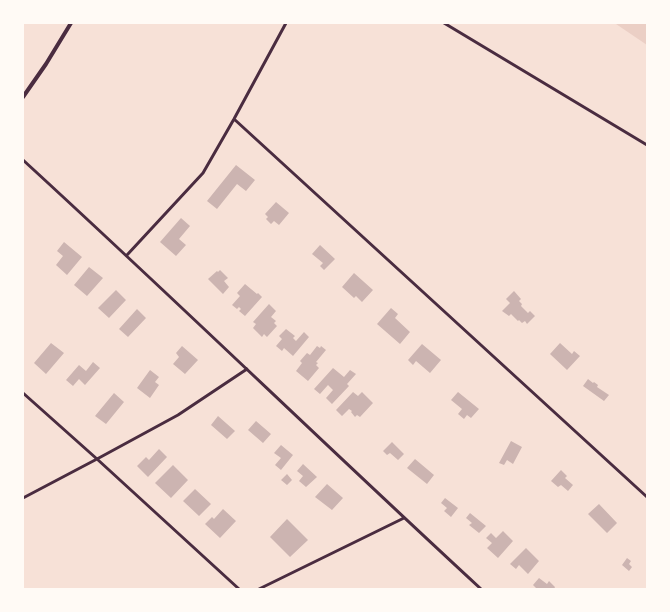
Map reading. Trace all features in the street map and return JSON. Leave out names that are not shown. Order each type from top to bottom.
[{"type":"main road","points":[[23,97],[46,64],[71,23]]},
{"type":"street","points":[[127,255],[203,173],[286,23]]},
{"type":"street","points":[[444,23],[647,145]]},
{"type":"street","points":[[234,118],[647,497]]},
{"type":"street","points":[[23,160],[127,255],[481,589]]},
{"type":"street","points":[[23,498],[178,415],[247,369]]},
{"type":"street","points":[[23,393],[239,589]]},
{"type":"street","points":[[259,589],[404,518]]},
{"type":"shaded area","points":[[615,23],[647,23],[647,45],[616,24]]},
{"type":"building","points":[[236,165],[255,180],[246,191],[237,184],[217,209],[207,201]]},
{"type":"building","points":[[276,202],[289,213],[279,225],[274,221],[271,224],[266,219],[268,217],[265,214]]},
{"type":"building","points":[[181,218],[190,226],[179,239],[186,245],[176,256],[160,242]]},
{"type":"building","points":[[64,242],[82,257],[67,275],[56,265],[63,256],[57,251]]},
{"type":"building","points":[[320,245],[335,259],[324,270],[320,266],[323,263],[312,254]]},
{"type":"building","points":[[89,267],[103,278],[87,296],[74,285]]},
{"type":"building","points":[[220,270],[228,278],[224,281],[229,287],[223,294],[208,279]]},
{"type":"building","points":[[354,273],[373,290],[362,302],[356,296],[354,298],[342,287]]},
{"type":"building","points":[[245,284],[262,297],[245,316],[239,311],[241,309],[239,307],[237,309],[232,305],[240,296],[237,293]]},
{"type":"building","points":[[116,290],[126,300],[109,318],[98,308]]},
{"type":"building","points":[[514,291],[521,299],[519,301],[522,304],[521,306],[528,313],[530,311],[535,316],[527,324],[525,321],[522,323],[511,314],[509,316],[502,311],[510,303],[506,299]]},
{"type":"building","points":[[269,304],[276,311],[271,317],[276,321],[274,323],[277,326],[267,337],[264,334],[262,337],[253,328],[256,324],[253,322]]},
{"type":"building","points":[[391,308],[398,314],[395,318],[410,332],[400,344],[377,324]]},
{"type":"building","points":[[137,309],[146,318],[128,337],[119,329]]},
{"type":"building","points":[[286,329],[295,336],[293,338],[296,341],[304,332],[309,337],[293,356],[284,348],[282,351],[276,346],[282,339],[279,336]]},
{"type":"building","points":[[51,343],[64,353],[46,374],[34,363]]},
{"type":"building","points":[[560,343],[572,354],[574,351],[580,356],[567,370],[550,354]]},
{"type":"building","points":[[422,344],[441,360],[430,373],[416,361],[413,365],[408,360]]},
{"type":"building","points":[[182,346],[198,360],[185,374],[173,364],[179,357],[176,353]]},
{"type":"building","points":[[317,346],[320,348],[321,346],[326,350],[316,362],[318,363],[316,365],[319,368],[308,381],[296,371],[302,363],[300,361],[307,353],[310,355]]},
{"type":"building","points":[[93,362],[100,368],[85,385],[79,379],[73,386],[66,380],[79,365],[86,371]]},
{"type":"building","points":[[333,368],[344,377],[350,370],[356,374],[347,384],[349,386],[332,404],[326,398],[333,390],[328,385],[320,394],[314,389]]},
{"type":"building","points":[[150,370],[159,377],[155,382],[159,385],[150,398],[137,388]]},
{"type":"building","points":[[588,379],[598,385],[597,387],[609,395],[604,401],[583,386]]},
{"type":"building","points":[[353,392],[358,396],[362,392],[373,403],[360,417],[357,415],[355,417],[349,409],[342,416],[336,410]]},
{"type":"building","points":[[458,392],[479,409],[471,418],[467,415],[464,419],[458,414],[462,409],[451,400]]},
{"type":"building","points":[[114,393],[124,402],[106,424],[95,416]]},
{"type":"building","points":[[218,416],[235,431],[227,439],[211,425]]},
{"type":"building","points":[[256,421],[271,434],[263,443],[248,430]]},
{"type":"building","points":[[511,441],[522,447],[513,464],[507,460],[504,465],[499,463]]},
{"type":"building","points":[[392,442],[404,454],[398,460],[390,453],[387,455],[383,451]]},
{"type":"building","points":[[281,445],[293,455],[281,470],[275,465],[281,458],[274,453]]},
{"type":"building","points":[[159,449],[167,457],[148,477],[137,466],[146,457],[149,460]]},
{"type":"building","points":[[415,459],[434,475],[427,484],[407,468]]},
{"type":"building","points":[[303,464],[317,477],[306,487],[299,481],[303,476],[297,471]]},
{"type":"building","points":[[173,465],[188,480],[171,498],[155,483]]},
{"type":"building","points":[[561,470],[567,476],[565,478],[573,485],[568,491],[561,485],[558,487],[551,481]]},
{"type":"building","points":[[287,474],[292,480],[287,485],[281,480]]},
{"type":"building","points":[[327,484],[343,498],[332,510],[315,497]]},
{"type":"building","points":[[195,489],[211,504],[199,516],[183,501]]},
{"type":"building","points":[[445,498],[458,508],[451,517],[444,511],[447,508],[441,503]]},
{"type":"building","points":[[599,504],[617,523],[607,533],[588,514]]},
{"type":"building","points":[[223,509],[236,521],[220,538],[205,524],[212,517],[214,519]]},
{"type":"building","points":[[470,513],[486,526],[479,533],[469,525],[472,523],[466,518]]},
{"type":"building","points":[[287,519],[308,540],[290,557],[270,537]]},
{"type":"building","points":[[503,531],[513,541],[498,558],[487,548],[492,543],[486,538],[491,533],[496,538]]},
{"type":"building","points":[[526,548],[539,561],[528,574],[519,565],[516,569],[510,564]]},
{"type":"building","points":[[627,558],[631,561],[629,564],[632,567],[629,571],[622,565]]},
{"type":"building","points":[[539,578],[547,584],[549,581],[555,587],[554,589],[537,589],[533,585]]}]
